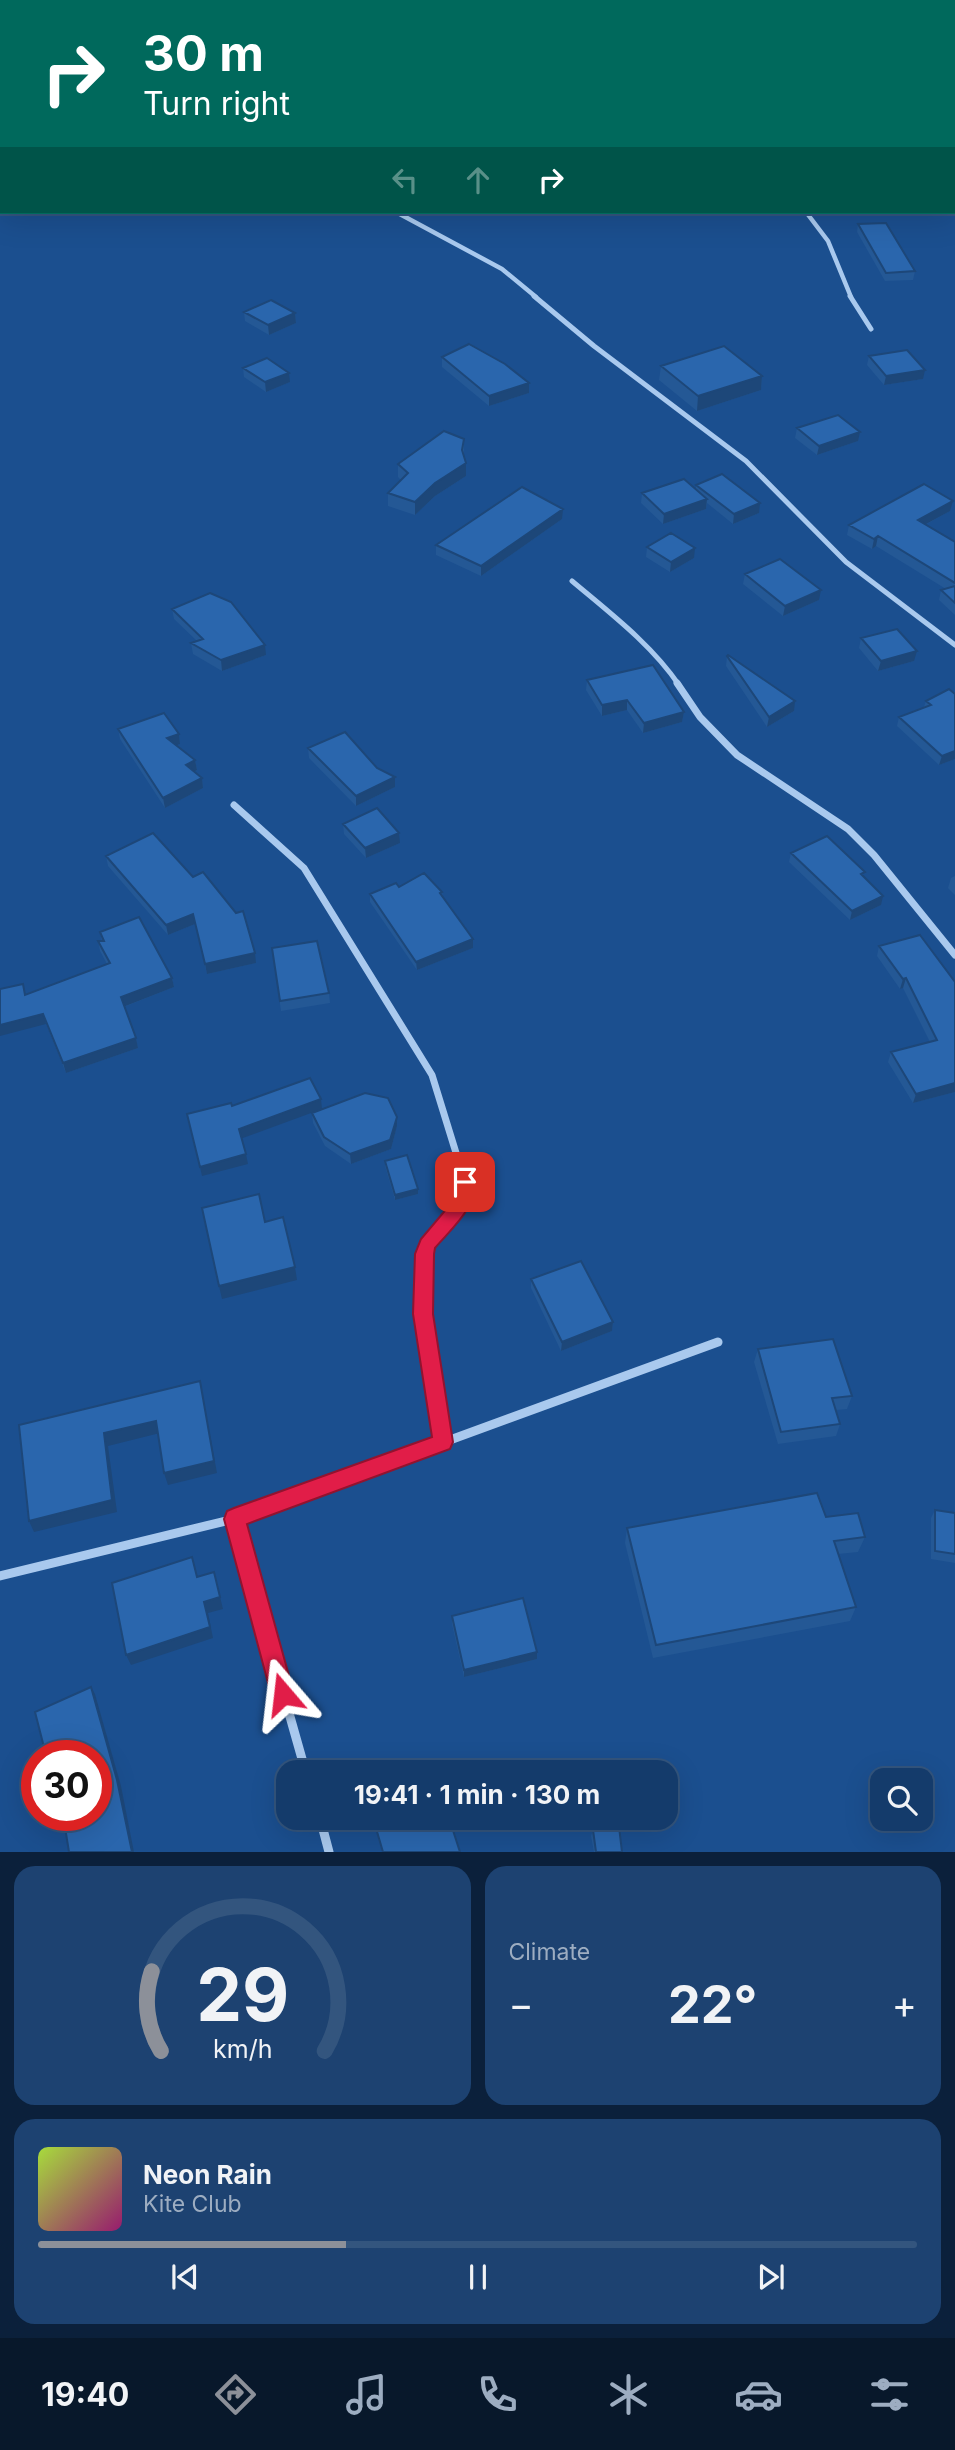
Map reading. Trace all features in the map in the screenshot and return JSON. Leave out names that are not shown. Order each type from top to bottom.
[{"type":"street","points":[[400,214],[502,269],[594,345],[746,461],[846,562],[955,645]]},
{"type":"street","points":[[808,214],[828,241],[850,296],[871,329]]},
{"type":"street","points":[[572,581],[628,628],[670,672],[700,717],[737,755],[857,838],[954,952]]},
{"type":"street","points":[[234,806],[304,869],[432,1074],[465,1182],[462,1202],[427,1245],[424,1254],[423,1314],[443,1442]]},
{"type":"street","points":[[0,1576],[234,1519],[718,1342]]},
{"type":"street","points":[[234,1519],[302,1760]]},
{"type":"street","points":[[323,1830],[329,1852]]},
{"type":"building","points":[[886,223],[915,271],[886,273],[858,224]]},
{"type":"building","points":[[271,300],[295,313],[268,325],[244,312]]},
{"type":"building","points":[[469,344],[505,364],[529,383],[489,396],[442,357]]},
{"type":"building","points":[[724,346],[762,376],[698,396],[661,366]]},
{"type":"building","points":[[907,350],[925,370],[886,376],[869,356]]},
{"type":"building","points":[[267,358],[289,373],[265,382],[243,368]]},
{"type":"building","points":[[838,415],[860,432],[819,446],[797,428]]},
{"type":"building","points":[[444,431],[464,439],[462,450],[466,463],[435,483],[415,502],[388,493],[408,473],[398,464]]},
{"type":"building","points":[[722,474],[760,503],[734,514],[696,485]]},
{"type":"building","points":[[684,479],[707,499],[664,514],[642,493]]},
{"type":"building","points":[[924,484],[953,501],[918,520],[955,542],[955,583],[878,536],[874,539],[849,525]]},
{"type":"building","points":[[522,487],[563,509],[481,566],[436,545]]},
{"type":"building","points":[[671,533],[695,548],[671,562],[647,547]]},
{"type":"building","points":[[780,559],[821,590],[785,606],[745,574]]},
{"type":"building","points":[[955,586],[955,603],[941,590]]},
{"type":"building","points":[[210,593],[231,602],[265,645],[221,660],[191,643],[203,639],[172,609]]},
{"type":"building","points":[[897,629],[917,651],[881,661],[861,638]]},
{"type":"building","points":[[728,655],[795,701],[769,717]]},
{"type":"building","points":[[653,665],[684,712],[644,723],[627,700],[602,705],[587,680]]},
{"type":"building","points":[[949,689],[955,694],[955,751],[942,756],[899,717],[931,705],[926,701]]},
{"type":"building","points":[[164,713],[179,734],[167,738],[195,760],[186,765],[202,778],[163,798],[118,729]]},
{"type":"building","points":[[345,732],[377,768],[395,777],[356,796],[308,748]]},
{"type":"building","points":[[377,808],[399,833],[365,848],[343,824]]},
{"type":"building","points":[[153,833],[193,877],[203,872],[236,913],[243,911],[255,953],[205,964],[193,914],[166,925],[106,856]]},
{"type":"building","points":[[827,836],[865,872],[861,874],[883,896],[852,911],[791,853]]},
{"type":"building","points":[[424,873],[442,892],[440,893],[473,939],[416,962],[370,894],[396,883],[399,887]]},
{"type":"building","points":[[139,917],[172,978],[121,997],[136,1038],[63,1063],[43,1014],[0,1025],[0,989],[23,984],[25,995],[110,963],[98,941],[104,941],[100,932]]},
{"type":"building","points":[[920,935],[955,982],[955,1083],[916,1094],[891,1052],[937,1040],[906,978],[903,979],[879,946]]},
{"type":"building","points":[[317,941],[329,993],[280,1001],[272,948]]},
{"type":"building","points":[[310,1078],[321,1099],[239,1129],[246,1154],[200,1167],[187,1114],[231,1103],[232,1106]]},
{"type":"building","points":[[365,1093],[388,1098],[397,1117],[390,1140],[350,1154],[324,1137],[312,1113]]},
{"type":"building","points":[[407,1155],[418,1189],[395,1195],[385,1161]]},
{"type":"building","points":[[259,1194],[265,1222],[283,1217],[295,1267],[219,1286],[202,1208]]},
{"type":"building","points":[[581,1261],[613,1322],[562,1342],[531,1279]]},
{"type":"building","points":[[833,1339],[852,1396],[832,1398],[840,1424],[781,1432],[758,1349]]},
{"type":"building","points":[[200,1381],[214,1461],[164,1473],[156,1421],[104,1433],[112,1500],[29,1521],[19,1425]]},
{"type":"building","points":[[817,1493],[826,1517],[858,1513],[865,1537],[834,1541],[856,1607],[656,1645],[627,1528]]},
{"type":"building","points":[[935,1510],[955,1513],[955,1554],[935,1551]]},
{"type":"building","points":[[192,1557],[197,1577],[214,1572],[220,1597],[204,1602],[210,1627],[126,1655],[112,1583]]},
{"type":"building","points":[[523,1598],[537,1652],[464,1670],[452,1616]]},
{"type":"building","points":[[91,1687],[106,1740],[42,1740],[35,1712]]},
{"type":"building","points":[[112,1762],[132,1852],[69,1852],[66,1831],[112,1831]]},
{"type":"building","points":[[377,1830],[453,1830],[460,1852],[383,1852]]},
{"type":"building","points":[[593,1830],[619,1830],[622,1852],[596,1852]]},
{"type":"route","points":[[283,1694],[234,1519],[443,1442],[423,1314],[424,1254],[427,1245],[462,1202],[465,1182]]}]
